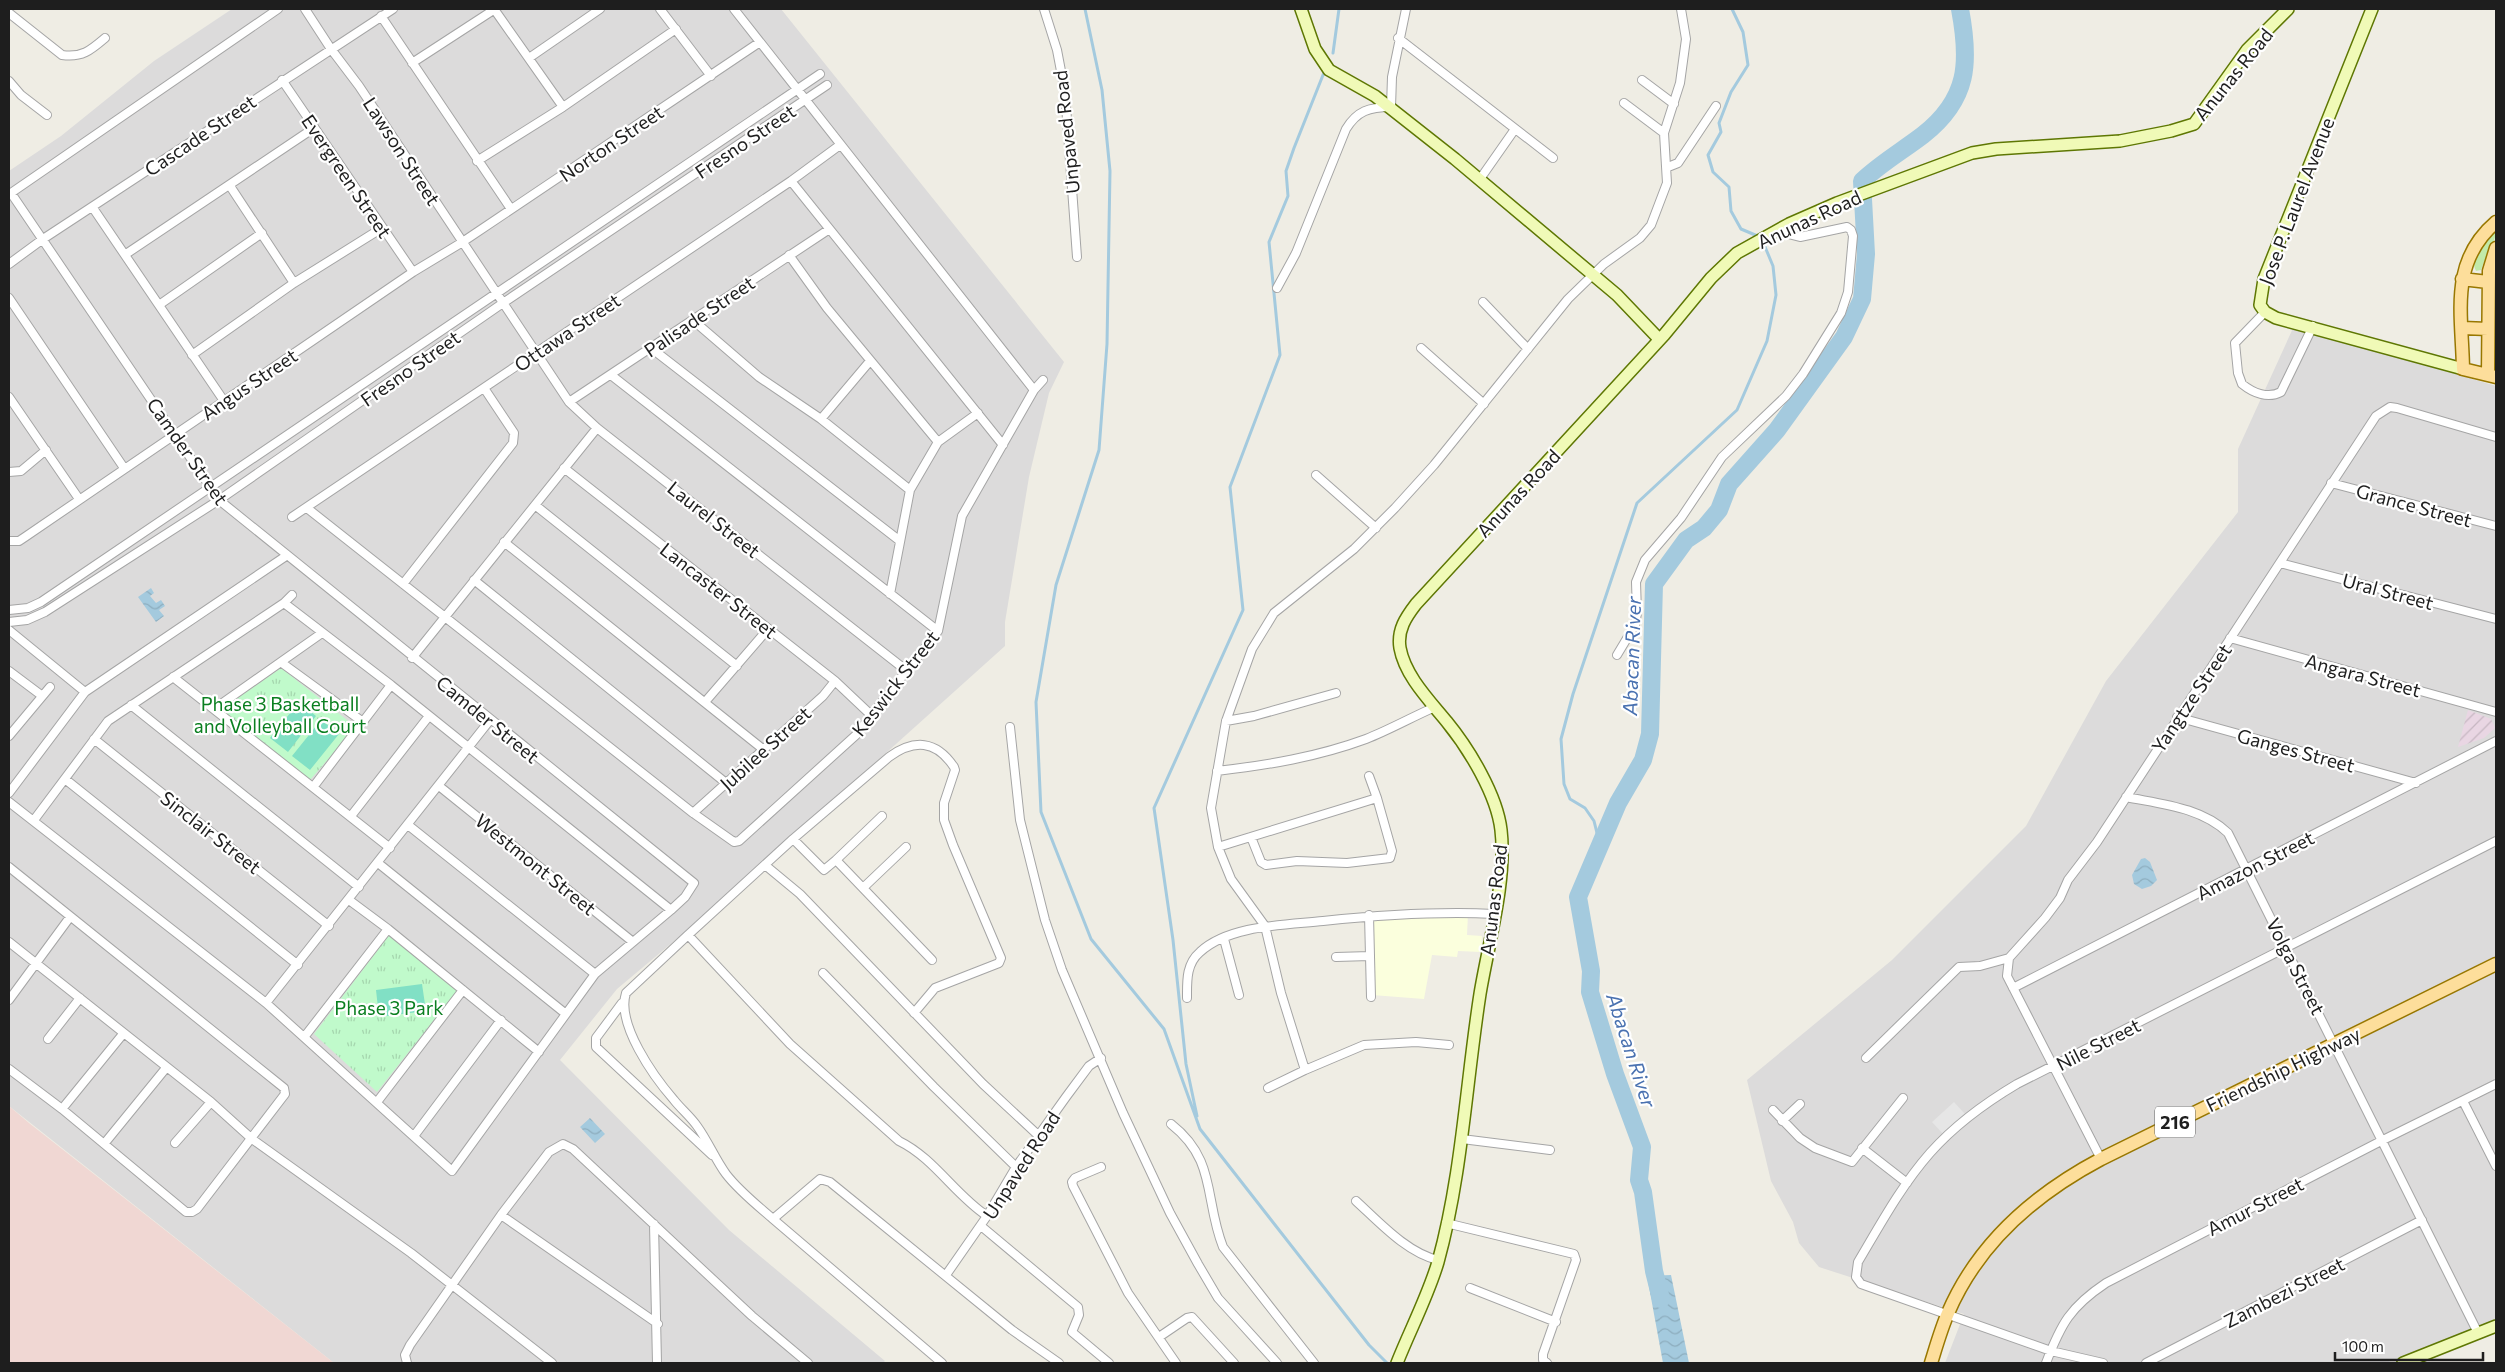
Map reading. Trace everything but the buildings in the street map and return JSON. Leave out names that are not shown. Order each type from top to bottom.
[{"type":"main road","points":[[2496,222],[2471,250],[2462,280],[2463,368],[2492,376],[2488,329],[2488,282],[2491,260],[2496,248]]},
{"type":"main road","points":[[2462,280],[2488,282]]},
{"type":"main road","points":[[2463,328],[2488,329]]},
{"type":"main road","name":"Friendship Highway","points":[[1931,1363],[1947,1314],[1984,1251],[2012,1221],[2044,1193],[2101,1159],[2496,964]]},
{"type":"street","name":"Camder Street","points":[[278,9],[11,193],[218,500],[694,883],[686,896],[671,910]]},
{"type":"street","name":"Lawson Street","points":[[305,9],[331,49],[359,86],[461,243],[503,303]]},
{"type":"street","name":"Cascade Street","points":[[9,264],[43,239],[93,208],[282,80],[392,9]]},
{"type":"street","points":[[412,63],[495,9],[563,106]]},
{"type":"street","points":[[529,58],[600,9]]},
{"type":"street","points":[[660,9],[711,76]]},
{"type":"street","points":[[734,9],[1034,390]]},
{"type":"street","name":"Unpaved Road","points":[[1044,9],[1057,50],[1065,92],[1077,257]]},
{"type":"street","points":[[1301,9],[1315,49],[1329,70],[1391,107],[1480,179],[1628,305],[1660,339]]},
{"type":"street","points":[[1391,107],[1392,77],[1398,38],[1406,9]]},
{"type":"street","points":[[1305,1070],[1281,993],[1265,926],[1231,879],[1218,847],[1211,808],[1226,720],[1252,649],[1274,613],[1354,549],[1376,528],[1434,466],[1568,299],[1612,257],[1640,238],[1651,225],[1665,193],[1668,167],[1664,133],[1680,83],[1686,39],[1680,9]]},
{"type":"street","name":"Anunas Road","points":[[1397,1363],[1438,1262],[1446,1223],[1462,1139],[1478,1012],[1494,914],[1501,849],[1498,816],[1474,763],[1460,739],[1411,673],[1402,654],[1400,636],[1405,619],[1416,604],[1660,339],[1729,260],[1775,232],[1837,203],[1894,180],[1984,150],[2120,141],[2171,131],[2194,124],[2247,50],[2288,9]]},
{"type":"street","name":"Jose P. Laurel Avenue","points":[[2369,10],[2264,279],[2260,305],[2265,312],[2276,318],[2313,326],[2463,368]]},
{"type":"street","points":[[9,13],[62,55],[85,54],[105,38]]},
{"type":"street","points":[[382,16],[477,161],[511,209]]},
{"type":"street","points":[[477,161],[563,106],[676,29]]},
{"type":"street","points":[[1398,38],[1553,158]]},
{"type":"street","name":"Norton Street","points":[[461,243],[760,42]]},
{"type":"street","name":"Fresno Street","points":[[9,610],[28,608],[41,602],[820,74]]},
{"type":"street","name":"Evergreen Street","points":[[282,80],[413,272]]},
{"type":"street","points":[[1642,80],[1674,104]]},
{"type":"street","points":[[9,81],[21,95],[47,114]]},
{"type":"street","name":"Fresno Street","points":[[9,622],[26,620],[45,612],[218,500],[503,303],[827,85]]},
{"type":"street","points":[[1624,103],[1664,133]]},
{"type":"street","points":[[1668,167],[1678,163],[1716,106]]},
{"type":"street","points":[[1276,288],[1296,253],[1348,125],[1357,114],[1369,108],[1391,107]]},
{"type":"street","points":[[126,254],[314,128]]},
{"type":"street","points":[[1480,179],[1515,129]]},
{"type":"street","name":"Ottawa Street","points":[[292,517],[791,181],[840,145]]},
{"type":"street","points":[[791,181],[828,230],[1002,445]]},
{"type":"street","points":[[230,186],[294,283]]},
{"type":"street","points":[[93,208],[224,401]]},
{"type":"street","points":[[1617,654],[1634,625],[1637,613],[1636,582],[1646,560],[1681,518],[1722,457],[1786,396],[1803,374],[1841,313],[1848,292],[1853,236],[1851,230],[1847,227],[1800,237],[1775,232]]},
{"type":"street","points":[[192,355],[294,283],[382,228]]},
{"type":"street","name":"Palisade Street","points":[[569,402],[694,321],[828,230]]},
{"type":"street","points":[[159,305],[262,233]]},
{"type":"street","name":"Angus Street","points":[[9,541],[19,541],[413,272],[461,243]]},
{"type":"street","points":[[789,255],[870,361],[938,442]]},
{"type":"street","points":[[9,298],[124,468]]},
{"type":"street","points":[[1483,302],[1528,349]]},
{"type":"street","name":"Laurel Street","points":[[503,303],[569,402],[597,428],[907,671]]},
{"type":"street","points":[[2265,312],[2235,343],[2235,355],[2242,384],[2253,391],[2274,396],[2281,392],[2313,326]]},
{"type":"street","points":[[694,321],[759,377],[821,420],[910,490]]},
{"type":"street","points":[[651,348],[900,542]]},
{"type":"street","points":[[1421,348],[1484,404]]},
{"type":"street","points":[[821,420],[870,361]]},
{"type":"street","points":[[611,375],[938,631]]},
{"type":"street","name":"Keswick Street","points":[[694,813],[729,840],[739,841],[856,735],[938,631],[962,516],[1034,390],[1043,380]]},
{"type":"street","points":[[403,584],[513,444],[514,432],[484,388]]},
{"type":"street","points":[[9,397],[79,500]]},
{"type":"street","name":"Yangtze Street","points":[[2009,958],[2060,898],[2068,880],[2126,797],[2376,416],[2390,407],[2397,408],[2496,437]]},
{"type":"street","points":[[890,594],[910,490],[938,442],[978,413]]},
{"type":"street","points":[[412,658],[597,428]]},
{"type":"street","points":[[9,472],[21,471],[46,450]]},
{"type":"street","name":"Lancaster Street","points":[[564,468],[835,681],[870,715]]},
{"type":"street","points":[[1316,475],[1376,528]]},
{"type":"street","name":"Grance Street","points":[[2331,483],[2496,526]]},
{"type":"street","points":[[535,505],[737,666]]},
{"type":"street","points":[[307,508],[694,813]]},
{"type":"street","points":[[504,542],[764,750]]},
{"type":"street","points":[[9,793],[85,692],[286,556]]},
{"type":"street","name":"Ural Street","points":[[2280,563],[2496,619]]},
{"type":"street","points":[[474,580],[726,783]]},
{"type":"street","points":[[34,820],[108,721],[284,603],[292,595]]},
{"type":"street","points":[[9,802],[266,1003],[305,1036],[452,1171],[595,974],[671,910],[391,685],[284,603]]},
{"type":"street","points":[[705,702],[768,629]]},
{"type":"street","points":[[9,630],[85,692]]},
{"type":"street","points":[[214,709],[282,663],[322,633]]},
{"type":"street","name":"Angara Street","points":[[2230,638],[2496,712]]},
{"type":"street","points":[[282,663],[363,722]]},
{"type":"street","points":[[9,671],[41,695]]},
{"type":"street","points":[[173,677],[314,786],[390,848]]},
{"type":"street","name":"Jubilee Street","points":[[694,813],[823,696],[835,681]]},
{"type":"street","points":[[314,786],[391,685]]},
{"type":"street","points":[[9,736],[41,695],[50,687]]},
{"type":"street","points":[[1226,720],[1254,716],[1336,693]]},
{"type":"street","points":[[130,705],[359,888]]},
{"type":"street","points":[[1217,771],[1282,763],[1341,747],[1367,739],[1435,706]]},
{"type":"street","points":[[351,816],[429,716]]},
{"type":"street","name":"Ganges Street","points":[[2177,717],[2416,783]]},
{"type":"street","points":[[266,1003],[329,926],[490,720]]},
{"type":"street","points":[[1010,727],[1020,820],[1045,920],[1062,970],[1123,1113],[1170,1213],[1218,1298],[1277,1363]]},
{"type":"street","name":"Sinclair Street","points":[[94,739],[329,926]]},
{"type":"street","name":"Amazon Street","points":[[2013,988],[2496,741]]},
{"type":"street","points":[[715,1158],[596,1047],[596,1038],[622,1003],[626,993],[688,935],[794,839],[882,763],[905,747],[918,744],[932,747],[954,767],[955,770],[944,803],[944,820],[1001,958],[999,963],[935,988],[914,1013]]},
{"type":"street","points":[[1251,837],[1261,862],[1266,866],[1297,861],[1348,863],[1390,858],[1392,851],[1369,776]]},
{"type":"street","points":[[65,779],[298,965]]},
{"type":"street","name":"Westmont Street","points":[[439,786],[633,942]]},
{"type":"street","name":"Volga Street","points":[[2126,797],[2194,813],[2219,824],[2234,843],[2478,1333]]},
{"type":"street","points":[[1218,847],[1377,798]]},
{"type":"street","points":[[794,839],[824,870],[882,816]]},
{"type":"street","points":[[408,825],[595,974]]},
{"type":"street","name":"Nile Street","points":[[2103,1363],[2051,1351],[1861,1284],[1856,1277],[1858,1262],[1907,1183],[1931,1152],[1966,1120],[2009,1089],[2496,841]]},
{"type":"street","points":[[864,887],[906,847]]},
{"type":"street","points":[[836,860],[864,887],[932,960]]},
{"type":"street","points":[[378,863],[566,1014]]},
{"type":"street","points":[[765,865],[819,913],[983,1084],[1039,1136]]},
{"type":"street","points":[[9,867],[284,1088],[285,1094],[252,1139],[192,1212],[178,1208],[62,1109],[9,1069]]},
{"type":"street","points":[[349,900],[388,929],[539,1052]]},
{"type":"street","points":[[1187,998],[1187,972],[1199,953],[1211,944],[1265,926],[1369,915],[1431,912],[1494,914]]},
{"type":"street","points":[[1369,915],[1371,998]]},
{"type":"street","points":[[9,1000],[70,917]]},
{"type":"street","points":[[305,1036],[388,929]]},
{"type":"street","points":[[688,935],[790,1044],[899,1141],[920,1153],[959,1193],[988,1216]]},
{"type":"street","points":[[1224,939],[1239,996]]},
{"type":"street","points":[[9,942],[211,1102],[252,1139],[453,1284],[552,1363]]},
{"type":"street","points":[[1336,957],[1370,956]]},
{"type":"street","points":[[1866,1058],[1959,967],[1980,966],[2009,958],[2007,976],[2101,1159]]},
{"type":"street","points":[[823,973],[934,1087],[1016,1167]]},
{"type":"street","points":[[377,1102],[463,990]]},
{"type":"street","points":[[48,1039],[80,998]]},
{"type":"street","points":[[622,1003],[624,1017],[642,1053],[673,1100],[696,1125],[715,1158],[732,1181],[773,1219],[942,1363]]},
{"type":"street","points":[[414,1136],[501,1020]]},
{"type":"street","points":[[62,1109],[123,1034]]},
{"type":"street","points":[[1268,1088],[1364,1045],[1416,1042],[1449,1045]]},
{"type":"street","name":"Unpaved Road","points":[[946,1275],[988,1216],[1016,1167],[1089,1066],[1101,1058]]},
{"type":"street","points":[[104,1144],[166,1068]]},
{"type":"street","name":"Amur Street","points":[[2046,1363],[2061,1325],[2075,1307],[2106,1283],[2496,1084]]},
{"type":"street","points":[[1773,1110],[1800,1138],[1815,1148],[1852,1162],[1903,1098]]},
{"type":"street","points":[[2463,1101],[2496,1166]]},
{"type":"street","points":[[175,1143],[211,1102]]},
{"type":"street","points":[[1782,1121],[1800,1104]]},
{"type":"street","points":[[1171,1124],[1185,1135],[1200,1154],[1212,1202],[1215,1227],[1223,1247],[1314,1363]]},
{"type":"street","points":[[1462,1139],[1550,1150]]},
{"type":"street","points":[[407,1363],[404,1356],[410,1345],[501,1215],[549,1152],[563,1144],[573,1150],[752,1316],[808,1363]]},
{"type":"street","points":[[1862,1148],[1907,1183]]},
{"type":"street","points":[[1100,1167],[1075,1178],[1072,1186],[1128,1293],[1176,1363]]},
{"type":"street","points":[[773,1219],[820,1179],[830,1182],[1012,1330],[1059,1363]]},
{"type":"street","points":[[1356,1201],[1413,1248],[1426,1257],[1438,1262]]},
{"type":"street","points":[[501,1215],[658,1324]]},
{"type":"street","name":"Zambezi Street","points":[[2146,1363],[2422,1220]]},
{"type":"street","points":[[1446,1223],[1574,1254],[1576,1260],[1556,1322],[1543,1354],[1546,1363]]},
{"type":"street","points":[[654,1224],[658,1324],[657,1363]]},
{"type":"street","points":[[981,1226],[1078,1307],[1080,1315],[1072,1332],[1109,1363]]},
{"type":"street","points":[[1470,1288],[1556,1322]]},
{"type":"street","points":[[1159,1337],[1187,1318],[1192,1317],[1234,1363]]},
{"type":"street","points":[[2402,1363],[2496,1326]]},
{"type":"shaded area","points":[[232,9],[781,9],[1064,362],[1049,393],[1029,477],[1005,622],[1005,646],[717,905],[617,989],[560,1060],[729,1230],[885,1361],[883,1363],[334,1363],[9,1106],[9,171],[61,136],[154,61]]},
{"type":"shaded area","points":[[2294,326],[2496,386],[2496,1327],[2385,1363],[1945,1363],[1964,1314],[1819,1267],[1799,1243],[1793,1222],[1771,1181],[1747,1080],[1892,960],[2026,826],[2106,681],[2238,512],[2238,449]]},
{"type":"shaded area","points":[[2468,710],[2491,719],[2495,728],[2484,738],[2458,747]]},
{"type":"shaded area","points":[[1468,914],[1467,935],[1482,936],[1481,952],[1458,951],[1457,957],[1432,955],[1424,999],[1372,995],[1371,919]]},
{"type":"shaded area","points":[[1954,1102],[1965,1114],[1943,1134],[1932,1122]]},
{"type":"shaded area","points":[[9,1106],[29,1123],[334,1363],[9,1363]]},
{"type":"green space","points":[[2496,230],[2496,235],[2481,270],[2476,271],[2474,266],[2477,254]]},
{"type":"green space","name":"Phase 3 Basketball and Volleyball Court","points":[[281,668],[356,727],[310,780],[216,713]]},
{"type":"green space","points":[[299,702],[316,716],[288,752],[270,738]]},
{"type":"green space","points":[[321,720],[339,734],[310,770],[292,756]]},
{"type":"green space","name":"Phase 3 Park","points":[[390,934],[457,991],[377,1092],[314,1034]]},
{"type":"green space","points":[[422,984],[426,1011],[379,1017],[376,990]]},
{"type":"water","points":[[151,588],[154,593],[150,596],[156,603],[161,600],[165,606],[159,610],[164,616],[156,622],[138,597]]},
{"type":"water","points":[[2145,858],[2150,862],[2157,880],[2151,886],[2142,889],[2134,884],[2132,875],[2141,859]]},
{"type":"water","points":[[590,1118],[605,1134],[595,1143],[580,1127]]},
{"type":"water","points":[[1671,1275],[1689,1363],[1663,1363],[1647,1276]]},
{"type":"waterway","points":[[1085,9],[1102,90],[1110,171],[1107,344],[1099,450],[1056,585],[1036,702],[1041,812],[1091,939],[1164,1029],[1200,1129],[1369,1345],[1387,1363]]},
{"type":"waterway","points":[[1333,53],[1339,9]]},
{"type":"waterway","points":[[1732,9],[1743,32],[1748,65],[1731,92],[1719,123],[1721,132],[1708,155],[1713,172],[1729,187],[1731,211],[1741,229],[1760,237]]},
{"type":"waterway","name":"Abacan River","points":[[1661,1299],[1654,1271],[1643,1192],[1639,1180],[1642,1147],[1615,1074],[1590,992],[1591,971],[1578,897],[1618,803],[1643,760],[1650,734],[1654,584],[1686,540],[1704,528],[1719,510],[1729,484],[1777,430],[1844,337],[1862,299],[1866,254],[1862,181],[1923,135],[1950,108],[1958,93],[1965,63],[1965,46],[1960,9]]},
{"type":"waterway","points":[[1197,1116],[1186,1064],[1173,940],[1154,808],[1243,610],[1230,487],[1280,355],[1269,242],[1288,196],[1286,171],[1325,70]]},
{"type":"waterway","points":[[1600,845],[1594,821],[1585,808],[1570,799],[1564,784],[1561,739],[1573,694],[1637,503],[1737,410],[1767,341],[1776,295],[1773,266],[1763,242]]}]
